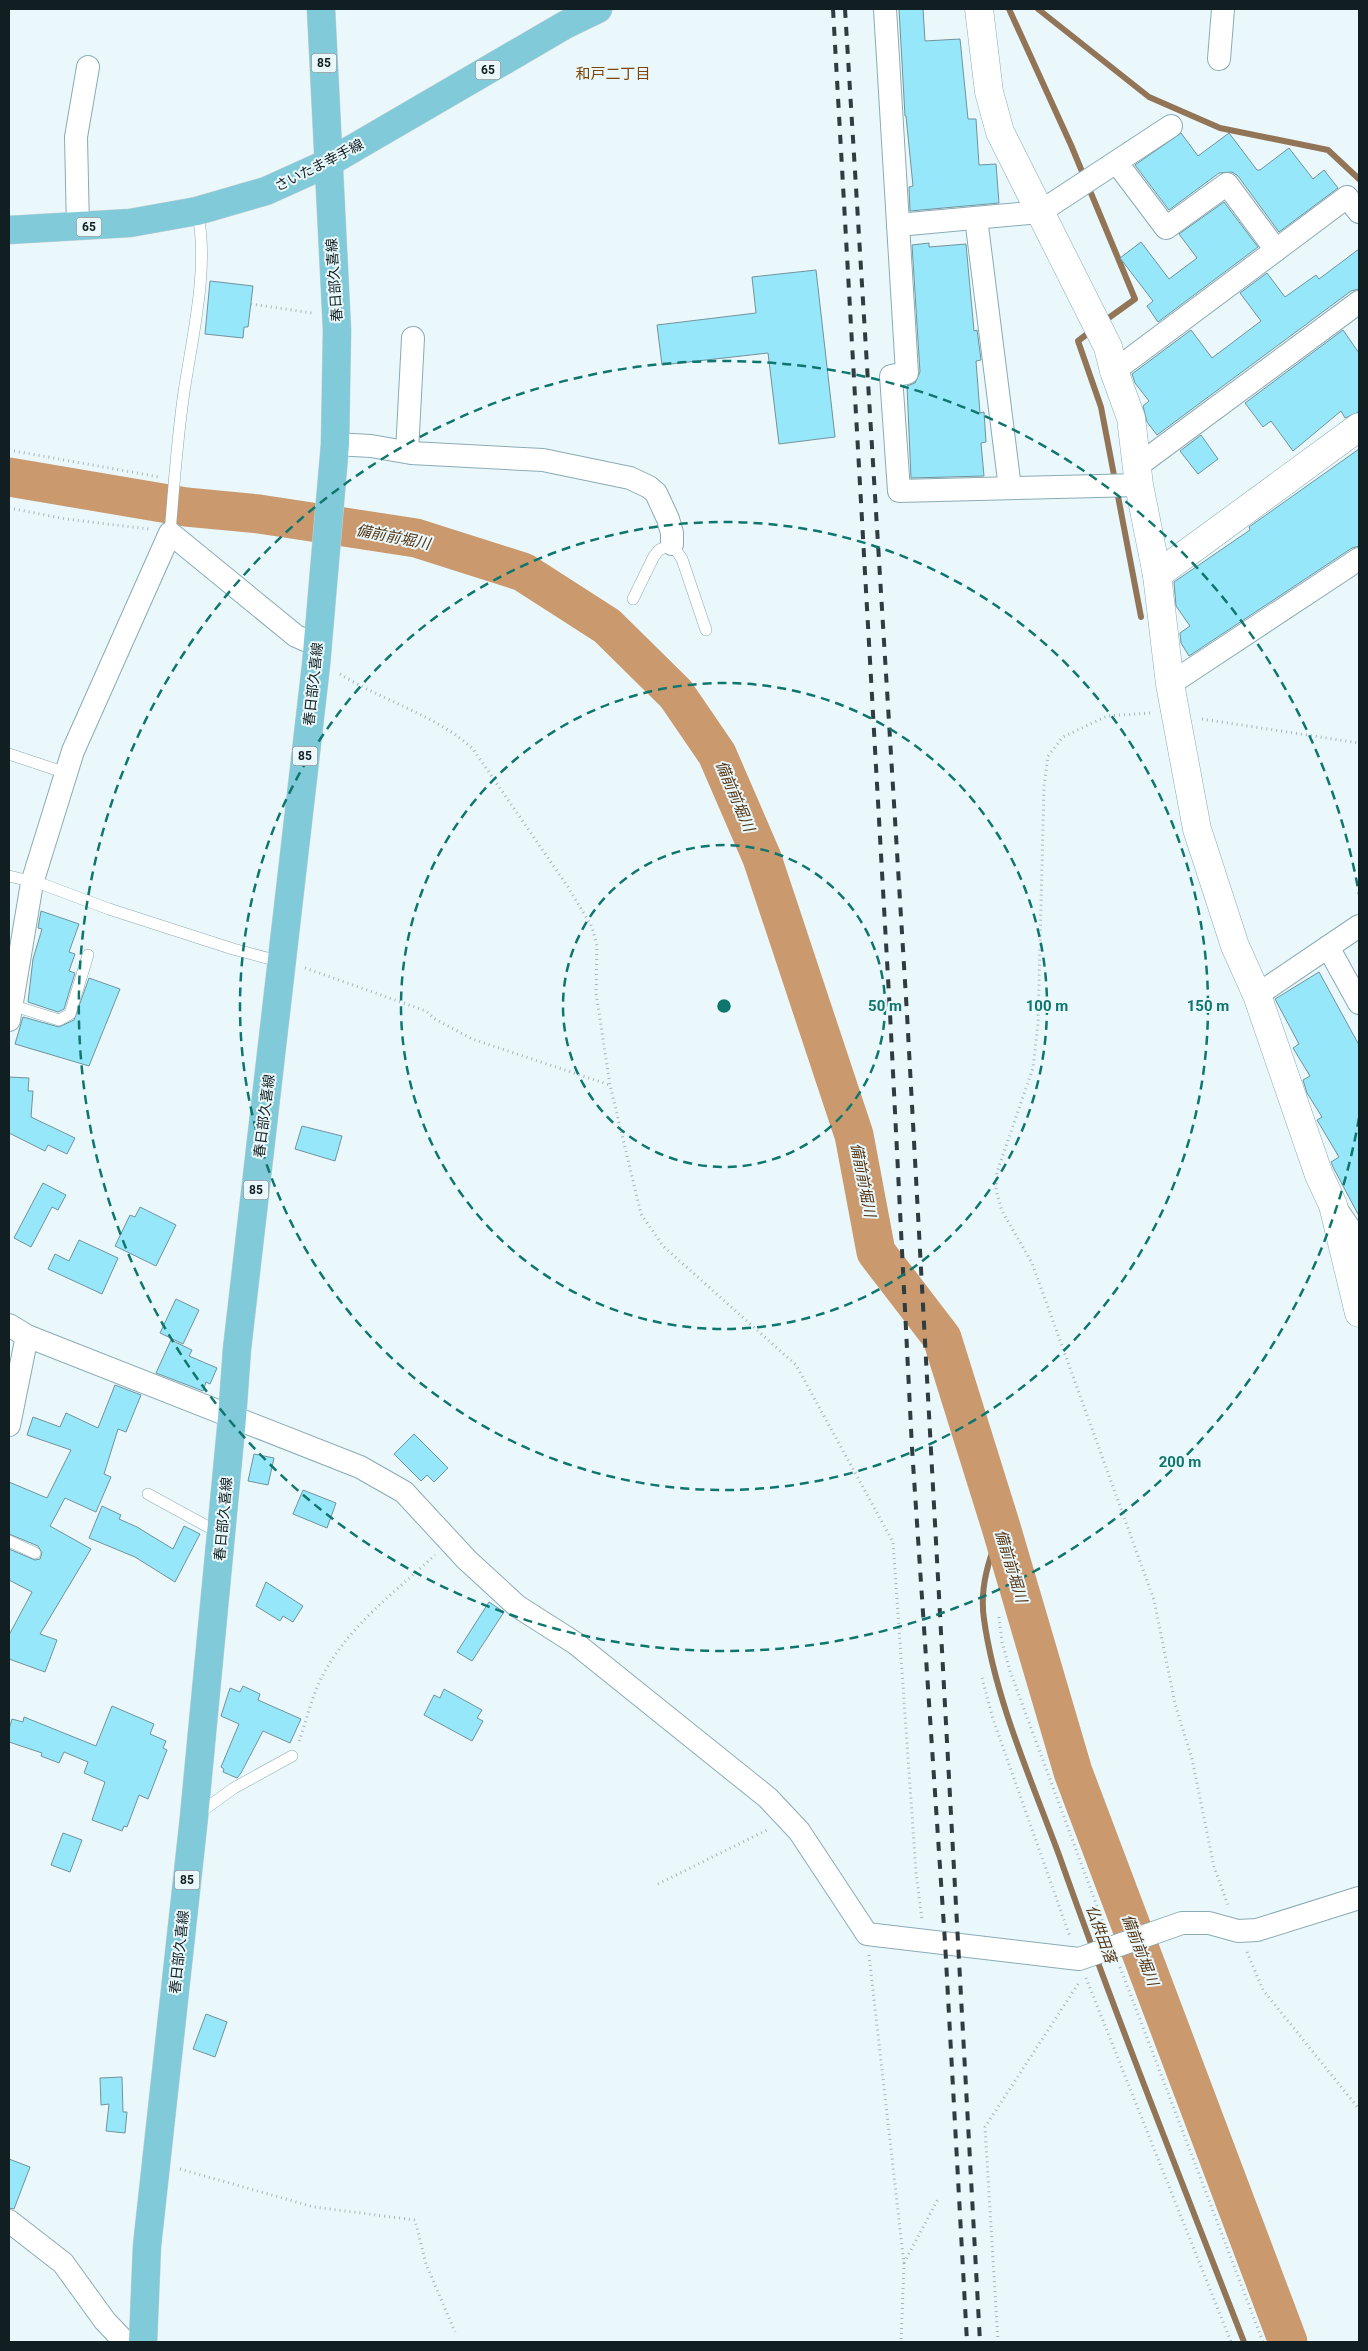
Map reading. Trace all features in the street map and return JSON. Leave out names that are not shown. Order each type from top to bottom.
[{"type":"main road","name":"春日部久喜線","points":[[143,2342],[147,2246],[194,1818],[237,1349],[316,655],[331,500],[335,444],[337,330],[320,9]]},
{"type":"main road","name":"さいたま幸手線","points":[[9,230],[130,224],[198,211],[266,191],[328,163],[562,17],[598,9]]},
{"type":"street","points":[[886,9],[907,373],[891,376],[899,491],[1010,488],[1138,476],[1359,302]]},
{"type":"street","points":[[979,9],[989,92],[1000,132],[1108,347],[1114,371],[1131,418],[1138,476],[1157,575],[1170,684],[1197,829],[1235,946],[1257,995],[1319,1175],[1333,1205],[1359,1242]]},
{"type":"street","points":[[1219,59],[1223,9]]},
{"type":"street","points":[[78,228],[76,138],[88,67]]},
{"type":"street","points":[[898,225],[1040,212],[1171,126]]},
{"type":"street","points":[[1117,163],[1166,228],[1227,184],[1276,250]]},
{"type":"street","points":[[1114,371],[1347,197],[1359,212]]},
{"type":"street","points":[[976,218],[1010,488]]},
{"type":"street","points":[[407,452],[412,338]]},
{"type":"street","points":[[1157,575],[1359,427]]},
{"type":"street","points":[[335,444],[407,452],[543,460],[630,478],[649,487],[656,493],[668,519],[672,544]]},
{"type":"street","points":[[10,1013],[32,883],[73,751],[170,528],[316,655]]},
{"type":"street","points":[[1170,684],[1359,559]]},
{"type":"street","points":[[1257,995],[1359,926]]},
{"type":"street","points":[[1328,947],[1359,1003]]},
{"type":"street","points":[[1333,1205],[1359,1313]]},
{"type":"street","points":[[9,1425],[18,1331],[232,1418],[360,1467],[383,1479],[404,1492],[467,1560],[517,1606],[575,1643],[768,1798],[799,1831],[867,1934],[924,1940],[1099,1952],[1182,1923],[1209,1923],[1238,1930],[1257,1930],[1359,1898]]},
{"type":"street","points":[[9,2221],[63,2263],[105,2321],[124,2342]]},
{"type":"lane","points":[[170,528],[197,301],[202,238],[198,211]]},
{"type":"lane","points":[[633,599],[658,550],[672,544],[682,559],[706,630]]},
{"type":"lane","points":[[9,754],[66,773]]},
{"type":"lane","points":[[9,876],[42,884],[109,910],[233,949],[282,962]]},
{"type":"lane","points":[[10,1013],[59,1020],[70,1014],[88,956]]},
{"type":"lane","points":[[148,1494],[221,1535]]},
{"type":"lane","points":[[9,1541],[35,1553]]},
{"type":"lane","points":[[194,1818],[234,1788],[292,1756]]},
{"type":"path","points":[[251,304],[315,314]]},
{"type":"path","points":[[9,450],[174,482]]},
{"type":"path","points":[[9,508],[66,519],[170,528]]},
{"type":"path","points":[[316,655],[332,669],[367,691],[451,732],[472,749],[568,886],[592,927],[597,946],[596,993],[610,1085],[641,1214],[662,1246],[796,1365],[893,1542],[916,1872],[924,1940]]},
{"type":"path","points":[[1359,744],[1177,714],[1107,716],[1063,737],[1048,756],[1044,786],[1038,1024],[1033,1068],[997,1172],[996,1190],[1002,1211],[1032,1263],[1154,1600],[1176,1704],[1192,1759],[1214,1867],[1238,1930],[1262,1990],[1359,2110]]},
{"type":"path","points":[[282,962],[319,972],[426,1011],[435,1019],[472,1039],[610,1085]]},
{"type":"path","points":[[292,1756],[323,1674],[351,1631],[367,1614],[450,1542]]},
{"type":"path","points":[[999,1617],[1002,1642],[1010,1671],[1099,1952],[1263,2342]]},
{"type":"path","points":[[982,1678],[996,1728],[1063,1920],[1099,1952]]},
{"type":"path","points":[[658,1884],[788,1819]]},
{"type":"path","points":[[867,1934],[904,2264],[901,2342]]},
{"type":"path","points":[[998,2342],[985,2127],[1084,1974],[1231,2342]]},
{"type":"path","points":[[155,2162],[314,2207],[415,2220],[426,2264],[455,2332]]},
{"type":"path","points":[[904,2264],[938,2199]]},
{"type":"building","points":[[899,9],[923,9],[925,41],[960,39],[968,119],[976,119],[979,165],[996,164],[999,203],[910,211],[909,187],[913,186],[905,116]]},
{"type":"building","points":[[1181,133],[1198,156],[1229,133],[1257,170],[1260,170],[1289,148],[1313,179],[1324,170],[1338,188],[1279,232],[1238,176],[1232,172],[1219,173],[1169,210],[1135,165]]},
{"type":"building","points":[[1224,202],[1258,247],[1158,322],[1147,306],[1153,301],[1120,258],[1141,242],[1169,279],[1197,258],[1179,234]]},
{"type":"building","points":[[929,243],[929,247],[966,244],[974,331],[977,330],[981,360],[976,361],[980,413],[984,412],[986,442],[981,443],[984,476],[911,478],[907,386],[915,383],[920,372],[912,245]]},
{"type":"building","points":[[1359,249],[1359,289],[1351,291],[1157,435],[1147,422],[1143,406],[1149,401],[1135,383],[1132,374],[1191,330],[1212,358],[1261,321],[1240,293],[1267,273],[1285,297],[1316,275],[1319,279]]},
{"type":"building","points":[[816,270],[835,437],[779,444],[768,353],[662,365],[657,325],[756,313],[752,277]]},
{"type":"building","points":[[210,281],[253,286],[248,327],[244,327],[243,338],[205,334]]},
{"type":"building","points":[[1343,330],[1359,353],[1359,412],[1345,418],[1341,411],[1293,451],[1271,421],[1263,427],[1245,403]]},
{"type":"building","points":[[1201,435],[1218,459],[1198,474],[1180,451]]},
{"type":"building","points":[[1359,449],[1359,546],[1352,548],[1189,656],[1181,643],[1180,633],[1190,626],[1176,606],[1174,582],[1250,530],[1249,527]]},
{"type":"building","points":[[41,911],[79,924],[69,952],[75,954],[69,971],[75,973],[64,1009],[58,1012],[28,1002],[33,959],[42,929],[38,928]]},
{"type":"building","points":[[1319,972],[1359,1045],[1359,1216],[1331,1162],[1339,1157],[1317,1120],[1322,1117],[1307,1093],[1303,1080],[1310,1076],[1293,1048],[1299,1044],[1275,999]]},
{"type":"building","points":[[89,978],[120,989],[89,1066],[15,1044],[23,1017],[59,1027],[74,1020]]},
{"type":"building","points":[[9,1077],[29,1078],[28,1091],[33,1091],[31,1117],[75,1138],[67,1154],[48,1145],[45,1151],[9,1133]]},
{"type":"building","points":[[302,1126],[342,1136],[335,1161],[295,1149]]},
{"type":"building","points":[[43,1183],[66,1195],[58,1210],[52,1207],[31,1247],[14,1238]]},
{"type":"building","points":[[140,1207],[176,1225],[156,1266],[115,1246],[130,1215],[135,1217]]},
{"type":"building","points":[[79,1240],[118,1258],[102,1294],[48,1269],[55,1254],[69,1261]]},
{"type":"building","points":[[176,1299],[199,1310],[183,1344],[160,1333]]},
{"type":"building","points":[[171,1340],[192,1350],[189,1356],[217,1368],[210,1384],[206,1382],[203,1391],[156,1373]]},
{"type":"building","points":[[115,1385],[141,1395],[126,1432],[118,1429],[104,1474],[111,1477],[96,1512],[65,1498],[50,1526],[91,1549],[40,1634],[57,1640],[45,1672],[9,1659],[9,1635],[32,1592],[9,1580],[9,1549],[35,1560],[40,1559],[42,1553],[38,1546],[9,1534],[9,1482],[47,1498],[71,1450],[27,1435],[33,1417],[60,1427],[66,1413],[98,1428]]},
{"type":"building","points":[[414,1434],[448,1468],[434,1482],[427,1475],[421,1481],[394,1454]]},
{"type":"building","points":[[254,1454],[274,1458],[268,1485],[248,1481]]},
{"type":"building","points":[[303,1490],[336,1503],[327,1528],[293,1514]]},
{"type":"building","points":[[102,1506],[121,1515],[119,1519],[137,1527],[173,1549],[184,1526],[200,1534],[175,1582],[135,1557],[89,1538]]},
{"type":"building","points":[[266,1582],[303,1606],[293,1622],[283,1616],[280,1621],[256,1606]]},
{"type":"building","points":[[489,1602],[504,1612],[472,1661],[457,1652]]},
{"type":"building","points":[[243,1686],[260,1694],[258,1700],[301,1719],[290,1743],[263,1731],[237,1778],[223,1772],[224,1769],[221,1767],[239,1724],[221,1716],[230,1688],[240,1692]]},
{"type":"building","points":[[444,1689],[482,1710],[477,1718],[483,1721],[472,1741],[424,1715],[434,1695],[440,1698]]},
{"type":"building","points":[[112,1706],[154,1724],[150,1734],[166,1741],[163,1748],[167,1750],[148,1799],[139,1795],[127,1827],[124,1826],[122,1831],[92,1820],[105,1782],[84,1773],[88,1762],[64,1752],[59,1763],[41,1756],[42,1753],[9,1742],[9,1729],[12,1719],[23,1722],[24,1717],[96,1746]]},
{"type":"building","points":[[63,1833],[82,1840],[70,1872],[51,1865]]},
{"type":"building","points":[[206,2014],[227,2022],[215,2057],[193,2049]]},
{"type":"building","points":[[122,2077],[123,2112],[127,2112],[125,2133],[106,2131],[109,2104],[101,2105],[100,2078]]},
{"type":"building","points":[[9,2159],[30,2167],[14,2209],[9,2208]]},
{"type":"waterway","points":[[1009,9],[1071,145],[1135,299],[1103,322]]},
{"type":"waterway","points":[[1038,9],[1149,97],[1220,128],[1328,150],[1359,179]]},
{"type":"waterway","points":[[1091,331],[1078,341],[1101,407],[1141,617]]},
{"type":"waterway","name":"備前前堀川","points":[[9,477],[186,507],[259,514],[416,538],[523,572],[607,626],[676,694],[717,754],[762,858],[854,1135],[876,1252],[942,1338],[1001,1527],[1073,1772],[1288,2342]]},
{"type":"waterway","name":"仏供田落","points":[[1001,1527],[986,1572],[983,1595],[984,1619],[996,1679],[1015,1739],[1126,2038],[1244,2342]]},
{"type":"railway","points":[[833,9],[890,1013],[912,1448],[945,1942],[967,2342]]},
{"type":"railway","points":[[845,9],[907,1014],[980,2342]]},
{"type":"district","name":"和戸二丁目","points":[[613,74]]}]
